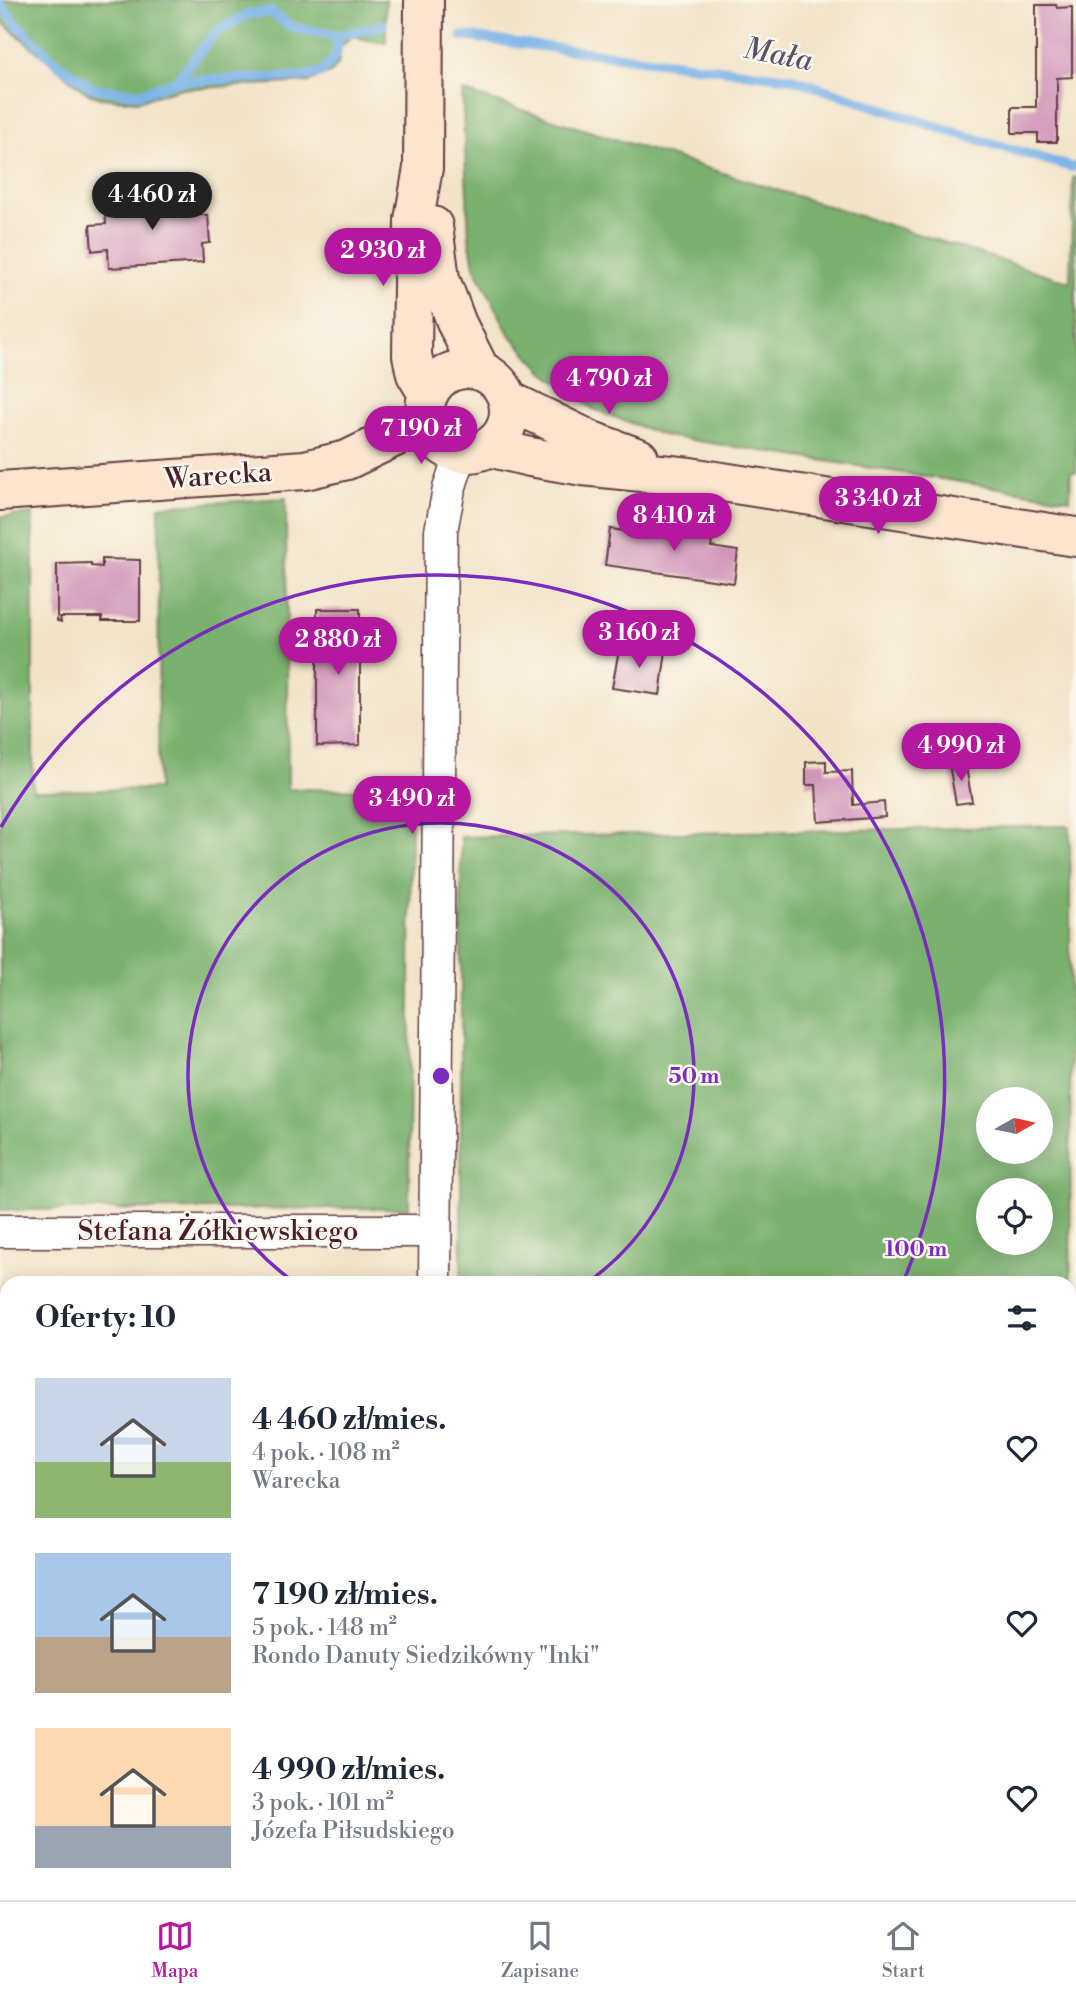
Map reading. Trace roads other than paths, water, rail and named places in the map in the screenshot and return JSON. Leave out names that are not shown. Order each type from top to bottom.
[{"type":"street","points":[[424,0],[423,169],[440,279],[457,324],[480,370]]},
{"type":"street","points":[[423,169],[414,220],[412,355],[432,435],[441,445],[583,466],[690,477],[1076,537]]},
{"type":"street","points":[[427,408],[436,381],[463,368],[480,370],[492,376],[502,386],[509,400],[510,415],[505,430],[496,442],[475,449],[449,489],[441,531],[435,1276]]},
{"type":"street","points":[[509,400],[592,441],[690,477]]},
{"type":"street","name":"Warecka","points":[[0,491],[305,470],[347,460],[427,408]]},
{"type":"street","name":"Stefana Żółkiewskiego","points":[[0,1231],[435,1231]]},
{"type":"waterway","name":"Mała","points":[[0,4],[15,23],[59,65],[93,88],[139,94],[176,81],[216,32],[248,14],[271,12],[292,27],[337,36],[383,25]]},
{"type":"waterway","name":"Mała","points":[[176,81],[300,77],[320,73],[332,62],[337,51],[337,36]]},
{"type":"waterway","name":"Mała","points":[[462,36],[790,78],[946,130],[1076,167]]}]
